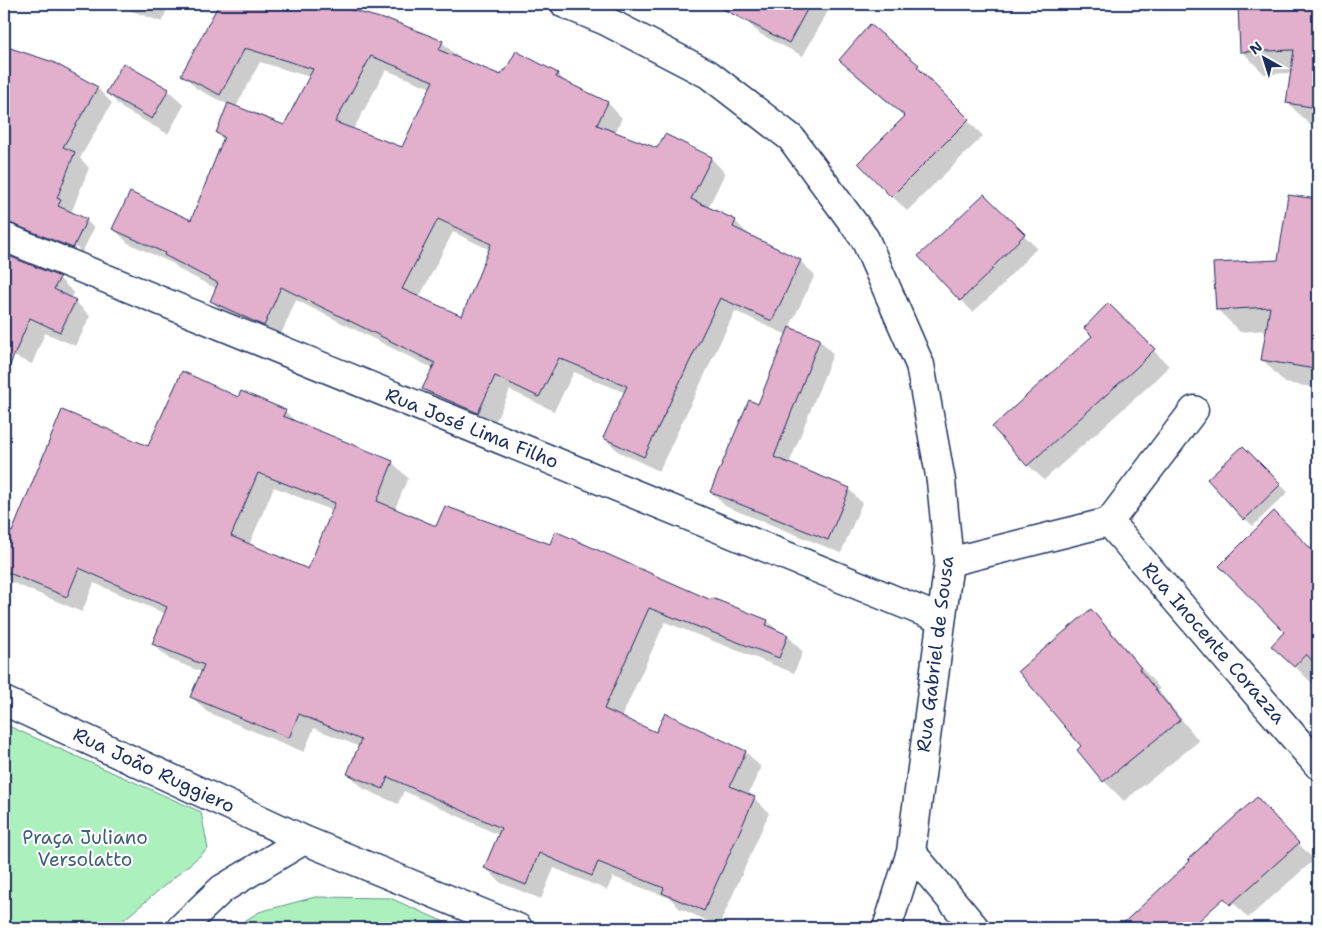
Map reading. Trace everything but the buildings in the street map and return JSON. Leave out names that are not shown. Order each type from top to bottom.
[{"type":"street","name":"Rua Gabriel de Sousa","points":[[565,4],[606,21],[708,74],[791,138],[865,238],[920,365],[941,481],[949,562],[911,852],[887,928]]},
{"type":"street","name":"Rua José Lima Filho","points":[[4,237],[941,619]]},
{"type":"street","points":[[949,562],[1109,522],[1194,410]]},
{"type":"street","name":"Rua Inocente Corazza","points":[[1109,522],[1318,765]]},
{"type":"street","name":"Rua João Ruggiero","points":[[4,701],[304,840]]},
{"type":"street","points":[[181,928],[222,889],[304,840],[518,928]]},
{"type":"street","points":[[911,852],[975,928]]},
{"type":"green space","name":"Praça Juliano Versolatto","points":[[4,724],[201,812],[208,849],[114,928],[4,928]]},
{"type":"green space","points":[[315,897],[390,898],[458,928],[233,928],[259,912]]}]
